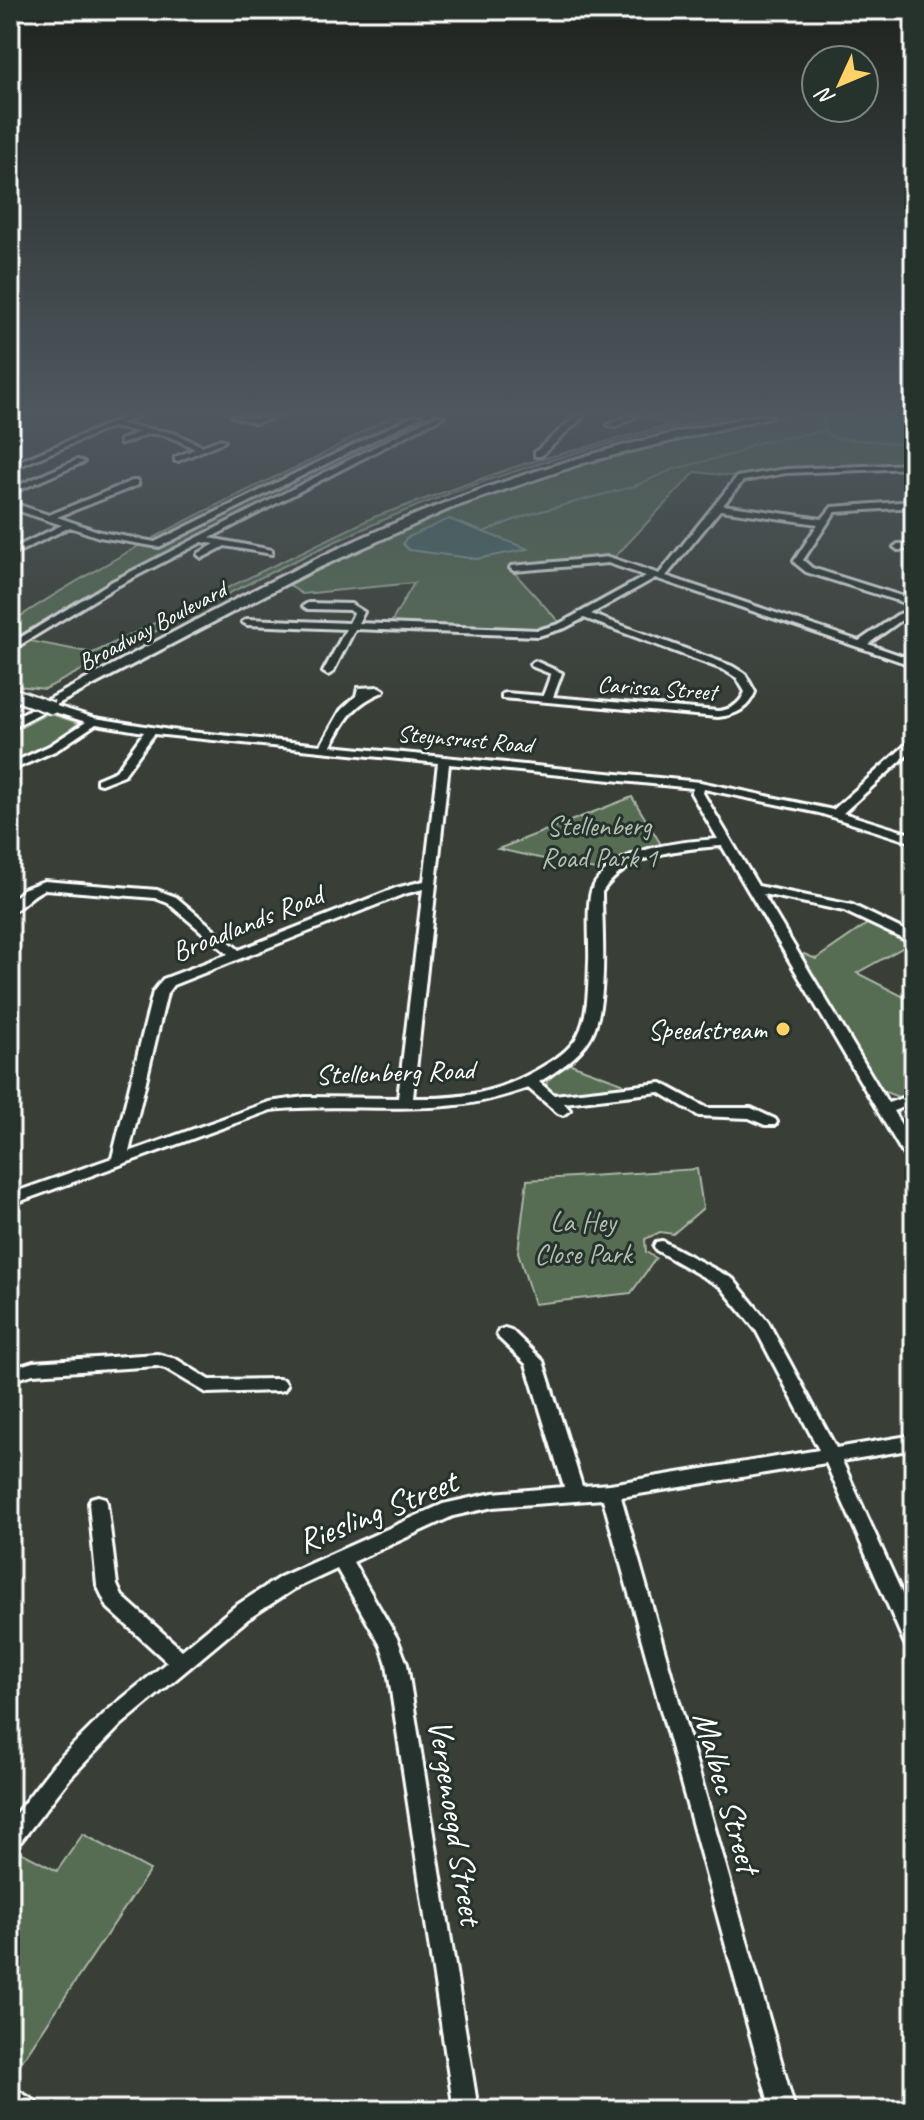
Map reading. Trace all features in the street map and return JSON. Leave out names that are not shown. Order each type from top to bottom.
[{"type":"main road","name":"Broadway Boulevard","points":[[10,714],[283,572],[406,515]]},
{"type":"main road","name":"Broadway Boulevard","points":[[10,725],[285,581],[428,515]]},
{"type":"street","points":[[39,515],[145,545],[167,541],[219,515]]},
{"type":"street","points":[[48,518],[56,515]]},
{"type":"street","points":[[10,648],[114,584],[246,515]]},
{"type":"street","points":[[247,622],[531,633],[556,628],[657,576],[711,515]]},
{"type":"street","points":[[773,515],[822,522]]},
{"type":"street","points":[[827,515],[798,559],[802,567],[914,603]]},
{"type":"street","points":[[10,553],[68,525]]},
{"type":"street","points":[[201,539],[269,552]]},
{"type":"street","points":[[202,555],[222,544]]},
{"type":"street","points":[[898,547],[914,546]]},
{"type":"street","points":[[514,568],[601,559],[914,663]]},
{"type":"street","points":[[308,606],[355,608],[359,612],[328,672]]},
{"type":"street","points":[[860,645],[914,611]]},
{"type":"street","name":"Carissa Street","points":[[506,696],[718,714],[733,712],[748,699],[750,692],[745,681],[728,668],[583,614]]},
{"type":"street","points":[[535,664],[557,673],[547,700]]},
{"type":"street","name":"Steynsrust Road","points":[[10,693],[88,719],[151,730],[700,785],[836,814],[914,839]]},
{"type":"street","points":[[324,748],[345,712],[361,697]]},
{"type":"street","points":[[10,768],[41,754],[88,719]]},
{"type":"street","points":[[101,781],[120,773],[151,730]]},
{"type":"street","points":[[836,814],[914,743]]},
{"type":"street","points":[[405,1103],[444,759]]},
{"type":"street","points":[[700,785],[697,793],[914,1159]]},
{"type":"street","name":"Stellenberg Road","points":[[10,1200],[269,1106],[308,1101],[405,1103],[488,1095],[530,1082],[568,1055],[587,1031],[600,884],[614,871],[657,851],[726,842]]},
{"type":"street","name":"Broadlands Road","points":[[119,1160],[160,992],[177,977],[400,891],[431,883]]},
{"type":"street","points":[[10,909],[27,892],[44,885],[157,894],[172,900],[236,954]]},
{"type":"street","points":[[755,889],[848,908],[914,940]]},
{"type":"street","points":[[530,1082],[563,1110]]},
{"type":"street","points":[[551,1100],[661,1087],[704,1113],[751,1113],[770,1122]]},
{"type":"street","points":[[884,1109],[914,1098]]},
{"type":"street","points":[[662,1246],[715,1274],[747,1306],[780,1356],[831,1455],[914,1642]]},
{"type":"street","points":[[505,1334],[534,1361],[575,1493]]},
{"type":"street","points":[[10,1375],[33,1368],[157,1360],[170,1363],[207,1387],[278,1385]]},
{"type":"street","name":"Riesling Street","points":[[10,1838],[88,1743],[181,1662],[267,1595],[341,1558],[470,1504],[610,1491],[914,1442]]},
{"type":"street","name":"Malbec Street","points":[[610,1491],[783,2110]]},
{"type":"street","points":[[98,1503],[106,1577],[115,1602],[181,1662]]},
{"type":"street","name":"Vergenoegd Street","points":[[341,1558],[390,1644],[397,1664],[466,2110]]},
{"type":"street","points":[[10,2098],[26,2110]]},
{"type":"green space","points":[[197,515],[243,515],[78,600],[10,641],[10,623],[116,558]]},
{"type":"green space","points":[[396,515],[296,560],[45,689],[10,685],[10,654],[30,641],[93,653],[374,517]]},
{"type":"green space","points":[[441,515],[655,515],[615,557],[510,568],[560,623],[536,631],[389,626],[414,583],[302,594],[289,585]]},
{"type":"green space","points":[[48,713],[79,723],[36,753],[10,765],[10,733]]},
{"type":"green space","name":"Stellenberg Road Park 1","points":[[632,797],[662,846],[604,872],[498,849]]},
{"type":"green space","points":[[870,922],[911,943],[857,973],[914,1002],[914,1091],[898,1097],[880,1090],[801,957],[804,954],[816,959]]},
{"type":"green space","points":[[568,1063],[628,1088],[560,1096],[546,1087],[547,1081]]},
{"type":"green space","name":"La Hey Close Park","points":[[697,1169],[703,1208],[673,1234],[660,1232],[645,1239],[646,1252],[656,1258],[631,1293],[534,1304],[518,1252],[527,1180]]},
{"type":"green space","points":[[83,1834],[150,1870],[10,2079],[10,1857],[15,1849],[57,1871]]},
{"type":"water","points":[[449,519],[528,549],[477,559],[409,550],[403,544],[406,538]]},
{"type":"waterway","points":[[483,532],[527,515]]},
{"type":"place","name":"Speedstream","points":[[783,1029]]}]
